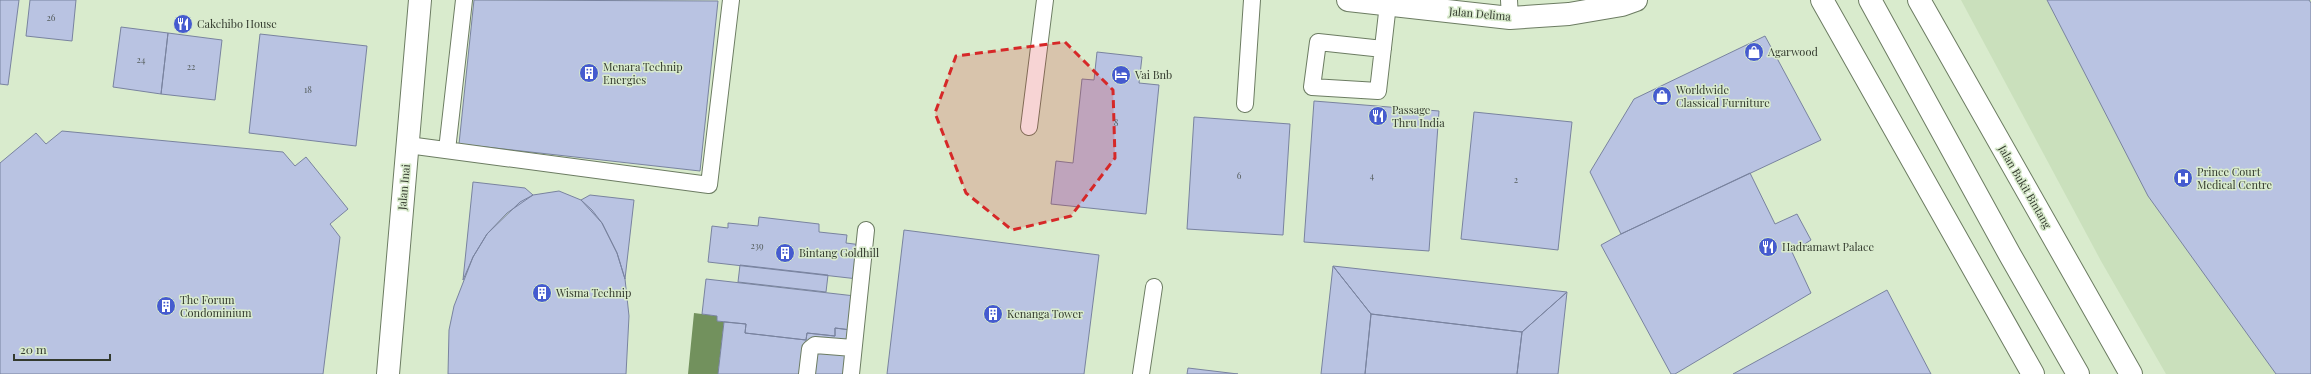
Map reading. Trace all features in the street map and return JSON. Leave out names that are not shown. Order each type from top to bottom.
[{"type":"main road","name":"Jalan Inai","points":[[388,374],[420,0]]},
{"type":"main road","name":"Jalan Delima","points":[[1348,0],[1388,4],[1509,9],[1569,14],[1622,5],[1636,0]]},
{"type":"main road","points":[[1822,0],[2033,374]]},
{"type":"main road","points":[[1870,0],[2010,255],[2078,374]]},
{"type":"main road","name":"Jalan Bukit Bintang","points":[[1919,0],[2131,374]]},
{"type":"lane","points":[[447,150],[464,0]]},
{"type":"lane","points":[[408,145],[709,184],[731,0]]},
{"type":"lane","points":[[1029,127],[1045,0]]},
{"type":"lane","points":[[1246,104],[1252,0]]},
{"type":"lane","points":[[1383,49],[1318,42],[1312,87],[1378,91],[1383,49],[1388,4]]},
{"type":"lane","points":[[851,374],[866,230]]},
{"type":"lane","points":[[1141,374],[1154,287]]},
{"type":"lane","points":[[807,374],[810,349],[816,345],[853,348]]},
{"type":"highlighted area","points":[[1065,42],[1113,90],[1115,158],[1071,216],[1012,230],[966,193],[935,113],[956,56]]},
{"type":"shaded area","name":"Prince Court Medical Centre","points":[[1961,0],[2311,0],[2311,374],[2166,374],[2101,261]]},
{"type":"shaded area","points":[[694,313],[717,316],[717,321],[724,322],[718,374],[688,374]]},
{"type":"building","points":[[0,0],[19,0],[8,85],[0,84]]},
{"type":"building","points":[[30,0],[76,0],[72,41],[26,36]]},
{"type":"building","name":"Menara Technip Energies","points":[[474,0],[718,1],[700,171],[459,144]]},
{"type":"building","name":"Prince Court Medical Centre","points":[[2047,0],[2309,0],[2311,3],[2311,374],[2276,374],[2148,196]]},
{"type":"building","points":[[121,27],[168,33],[161,94],[113,87]]},
{"type":"building","points":[[168,33],[222,40],[215,100],[161,94]]},
{"type":"building","points":[[260,34],[367,46],[356,146],[249,133]]},
{"type":"building","points":[[1765,36],[1821,140],[1621,234],[1590,172],[1634,99]]},
{"type":"building","points":[[1097,52],[1142,57],[1139,83],[1159,85],[1146,214],[1051,204],[1056,161],[1073,163],[1082,79],[1094,80]]},
{"type":"building","points":[[1314,101],[1439,111],[1429,251],[1304,242]]},
{"type":"building","points":[[1474,112],[1572,122],[1558,250],[1461,239]]},
{"type":"building","points":[[1194,117],[1290,124],[1283,235],[1187,229]]},
{"type":"building","name":"The Forum Condominium","points":[[62,131],[283,152],[295,166],[306,157],[348,209],[330,224],[340,237],[323,374],[0,374],[0,163],[36,133],[46,144]]},
{"type":"building","points":[[1750,173],[1775,224],[1797,214],[1811,240],[1792,252],[1811,293],[1675,374],[1671,374],[1601,245],[1621,234]]},
{"type":"building","points":[[473,182],[525,188],[533,195],[507,213],[487,234],[473,257],[463,280]]},
{"type":"building","name":"Wisma Technip","points":[[559,191],[581,200],[592,210],[602,223],[617,253],[625,279],[629,316],[626,374],[448,374],[449,330],[454,306],[473,257],[487,234],[520,202],[533,195]]},
{"type":"building","points":[[590,195],[634,200],[625,279],[617,253],[602,223],[581,200]]},
{"type":"building","name":"Bintang Goldhill","points":[[759,217],[819,224],[819,232],[847,235],[846,243],[862,245],[858,279],[708,262],[712,226],[728,228],[728,223],[758,226]]},
{"type":"building","name":"Kenanga Tower","points":[[904,230],[1099,255],[1084,374],[887,374]]},
{"type":"building","points":[[740,265],[828,275],[826,292],[738,282]]},
{"type":"building","points":[[1333,266],[1567,292],[1522,332],[1371,314]]},
{"type":"building","points":[[1333,266],[1371,314],[1365,374],[1321,374]]},
{"type":"building","points":[[706,279],[855,296],[851,330],[835,328],[835,336],[807,333],[806,340],[745,333],[746,324],[717,321],[717,316],[702,314]]},
{"type":"building","points":[[1887,290],[1931,374],[1733,374]]},
{"type":"building","points":[[1567,292],[1558,374],[1517,374],[1522,332]]},
{"type":"building","points":[[1371,314],[1522,332],[1517,374],[1365,374]]},
{"type":"building","points":[[724,322],[746,324],[745,333],[806,340],[807,333],[835,336],[835,328],[851,330],[847,374],[718,374]]},
{"type":"building","points":[[1188,368],[1238,374],[1187,374]]},
{"type":"place","name":"Cakchibo House","points":[[183,24]]},
{"type":"place","name":"Agarwood","points":[[1754,52]]},
{"type":"place","name":"Menara Technip Energies","points":[[589,73]]},
{"type":"place","name":"Vai Bnb","points":[[1121,75]]},
{"type":"place","name":"Worldwide Classical Furniture","points":[[1662,96]]},
{"type":"place","name":"Passage Thru India","points":[[1378,116]]},
{"type":"place","name":"Prince Court Medical Centre","points":[[2183,178]]},
{"type":"place","name":"Hadramawt Palace","points":[[1768,247]]},
{"type":"place","name":"Bintang Goldhill","points":[[785,253]]},
{"type":"place","name":"Wisma Technip","points":[[542,293]]},
{"type":"place","name":"The Forum Condominium","points":[[166,306]]},
{"type":"place","name":"Kenanga Tower","points":[[993,314]]}]
